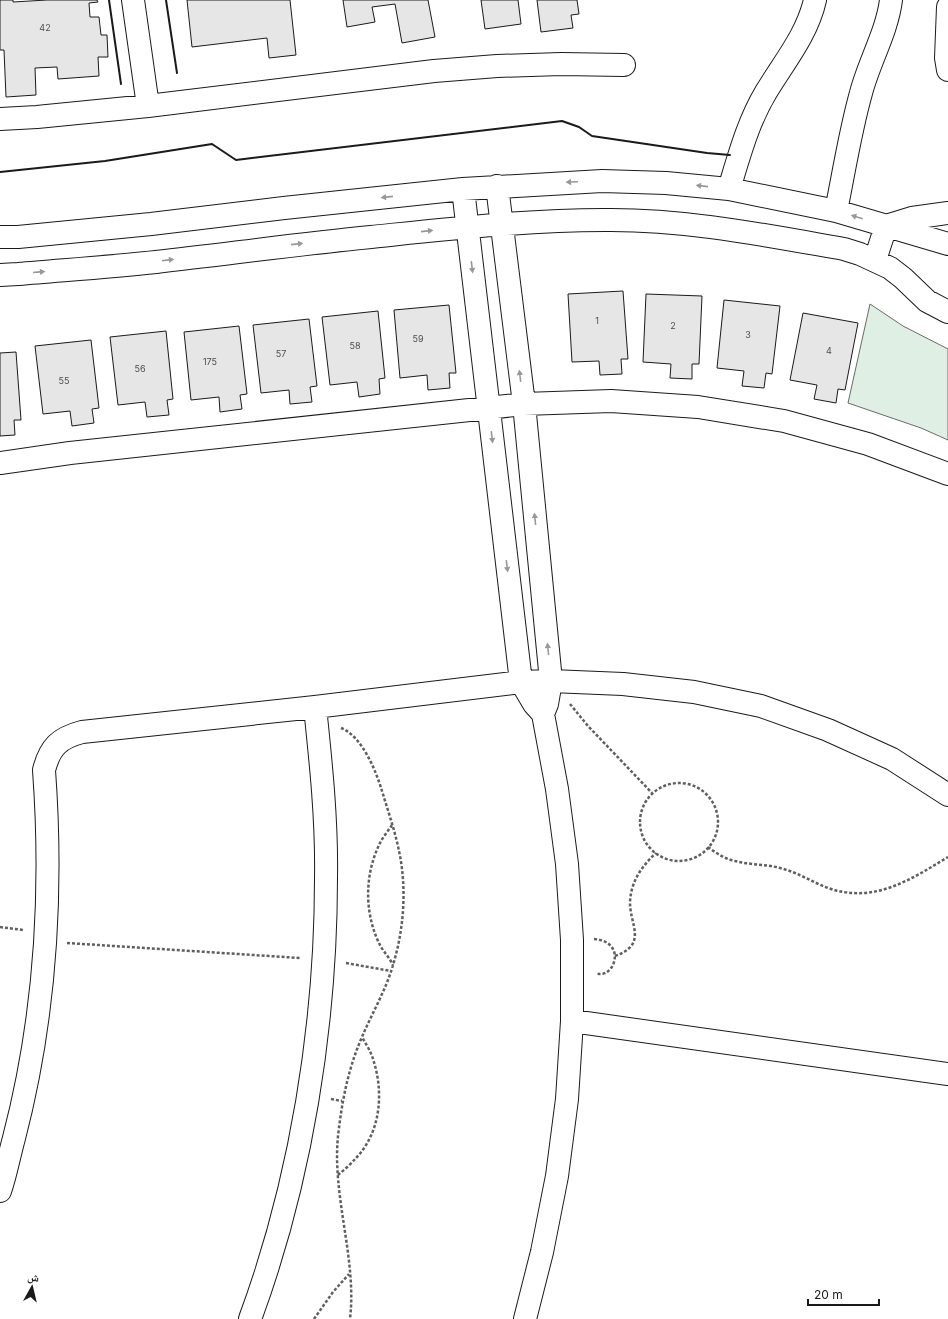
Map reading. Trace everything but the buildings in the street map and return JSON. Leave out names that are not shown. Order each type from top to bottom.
[{"type":"street","points":[[133,0],[148,106]]},
{"type":"street","points":[[729,189],[744,140],[765,93],[794,50],[812,14],[815,0]]},
{"type":"street","points":[[836,211],[861,94],[871,62],[883,32],[891,0]]},
{"type":"street","points":[[948,7],[946,58],[948,70]]},
{"type":"street","points":[[0,119],[37,118],[148,106],[371,80],[434,71],[545,64],[624,65]]},
{"type":"street","points":[[0,237],[18,237],[143,225],[463,189],[602,181],[666,182],[729,189],[836,211],[948,244]]},
{"type":"street","points":[[497,186],[524,404],[551,681],[547,704],[543,714]]},
{"type":"street","points":[[463,189],[521,682],[526,694],[543,714],[558,796],[567,864],[572,940],[572,1021],[567,1099],[557,1176],[542,1252],[525,1319]]},
{"type":"street","points":[[886,226],[912,218],[948,213]]},
{"type":"street","points":[[0,274],[18,274],[154,262],[295,245],[502,225],[604,220],[664,222],[723,228],[844,249],[860,254],[875,260],[903,278],[928,301],[948,312]]},
{"type":"street","points":[[875,260],[886,226]]},
{"type":"street","points":[[0,463],[70,453],[524,404],[611,401],[698,407],[784,421],[868,444],[948,474]]},
{"type":"street","points":[[0,1191],[22,1106],[37,1024],[45,942],[48,859],[44,770],[48,756],[56,744],[68,736],[82,732],[316,715],[521,682],[551,681],[623,684],[686,691],[761,706],[828,730],[892,759],[948,795]]},
{"type":"street","points":[[250,1319],[278,1230],[295,1164],[308,1096],[317,1026],[324,960],[326,870],[324,792],[316,715]]},
{"type":"street","points":[[572,1021],[948,1074]]},
{"type":"path","points":[[551,681],[588,726],[652,793]]},
{"type":"path","points":[[316,715],[333,725],[347,730],[358,741],[377,774],[399,852],[403,881],[403,909],[400,937],[394,965],[350,1068],[342,1101],[338,1138],[338,1176],[352,1296],[350,1319]]},
{"type":"path","points":[[677,783],[693,786],[702,791],[709,798],[715,808],[717,818],[717,828],[714,838],[708,847],[699,855],[688,859],[677,860],[666,858],[656,853],[647,845],[642,835],[640,824],[641,812],[645,802],[652,793],[661,787],[677,783]]},
{"type":"path","points":[[392,825],[380,843],[372,863],[368,884],[368,906],[373,927],[382,947],[394,965]]},
{"type":"path","points":[[708,847],[720,856],[735,861],[771,865],[790,870],[828,888],[850,893],[872,892],[894,887],[914,878],[948,857]]},
{"type":"path","points":[[615,956],[626,952],[633,946],[636,937],[636,928],[630,901],[633,887],[638,874],[656,853]]},
{"type":"path","points":[[594,939],[594,946]]},
{"type":"path","points":[[572,940],[601,940],[608,942],[614,948],[614,963],[611,968],[606,973],[597,974],[596,972]]},
{"type":"path","points":[[45,942],[324,960],[391,971]]},
{"type":"path","points":[[338,1176],[357,1158],[368,1141],[379,1110],[379,1084],[373,1059],[362,1037]]},
{"type":"path","points":[[314,1319],[333,1292],[350,1274]]},
{"type":"green space","points":[[870,304],[903,326],[948,349],[948,440],[921,428],[848,403]]},
{"type":"wall","points":[[109,0],[121,84]]},
{"type":"wall","points":[[166,0],[177,73]]},
{"type":"wall","points":[[0,172],[105,161],[212,144],[236,160],[562,121],[579,127],[592,136],[730,155]]}]
